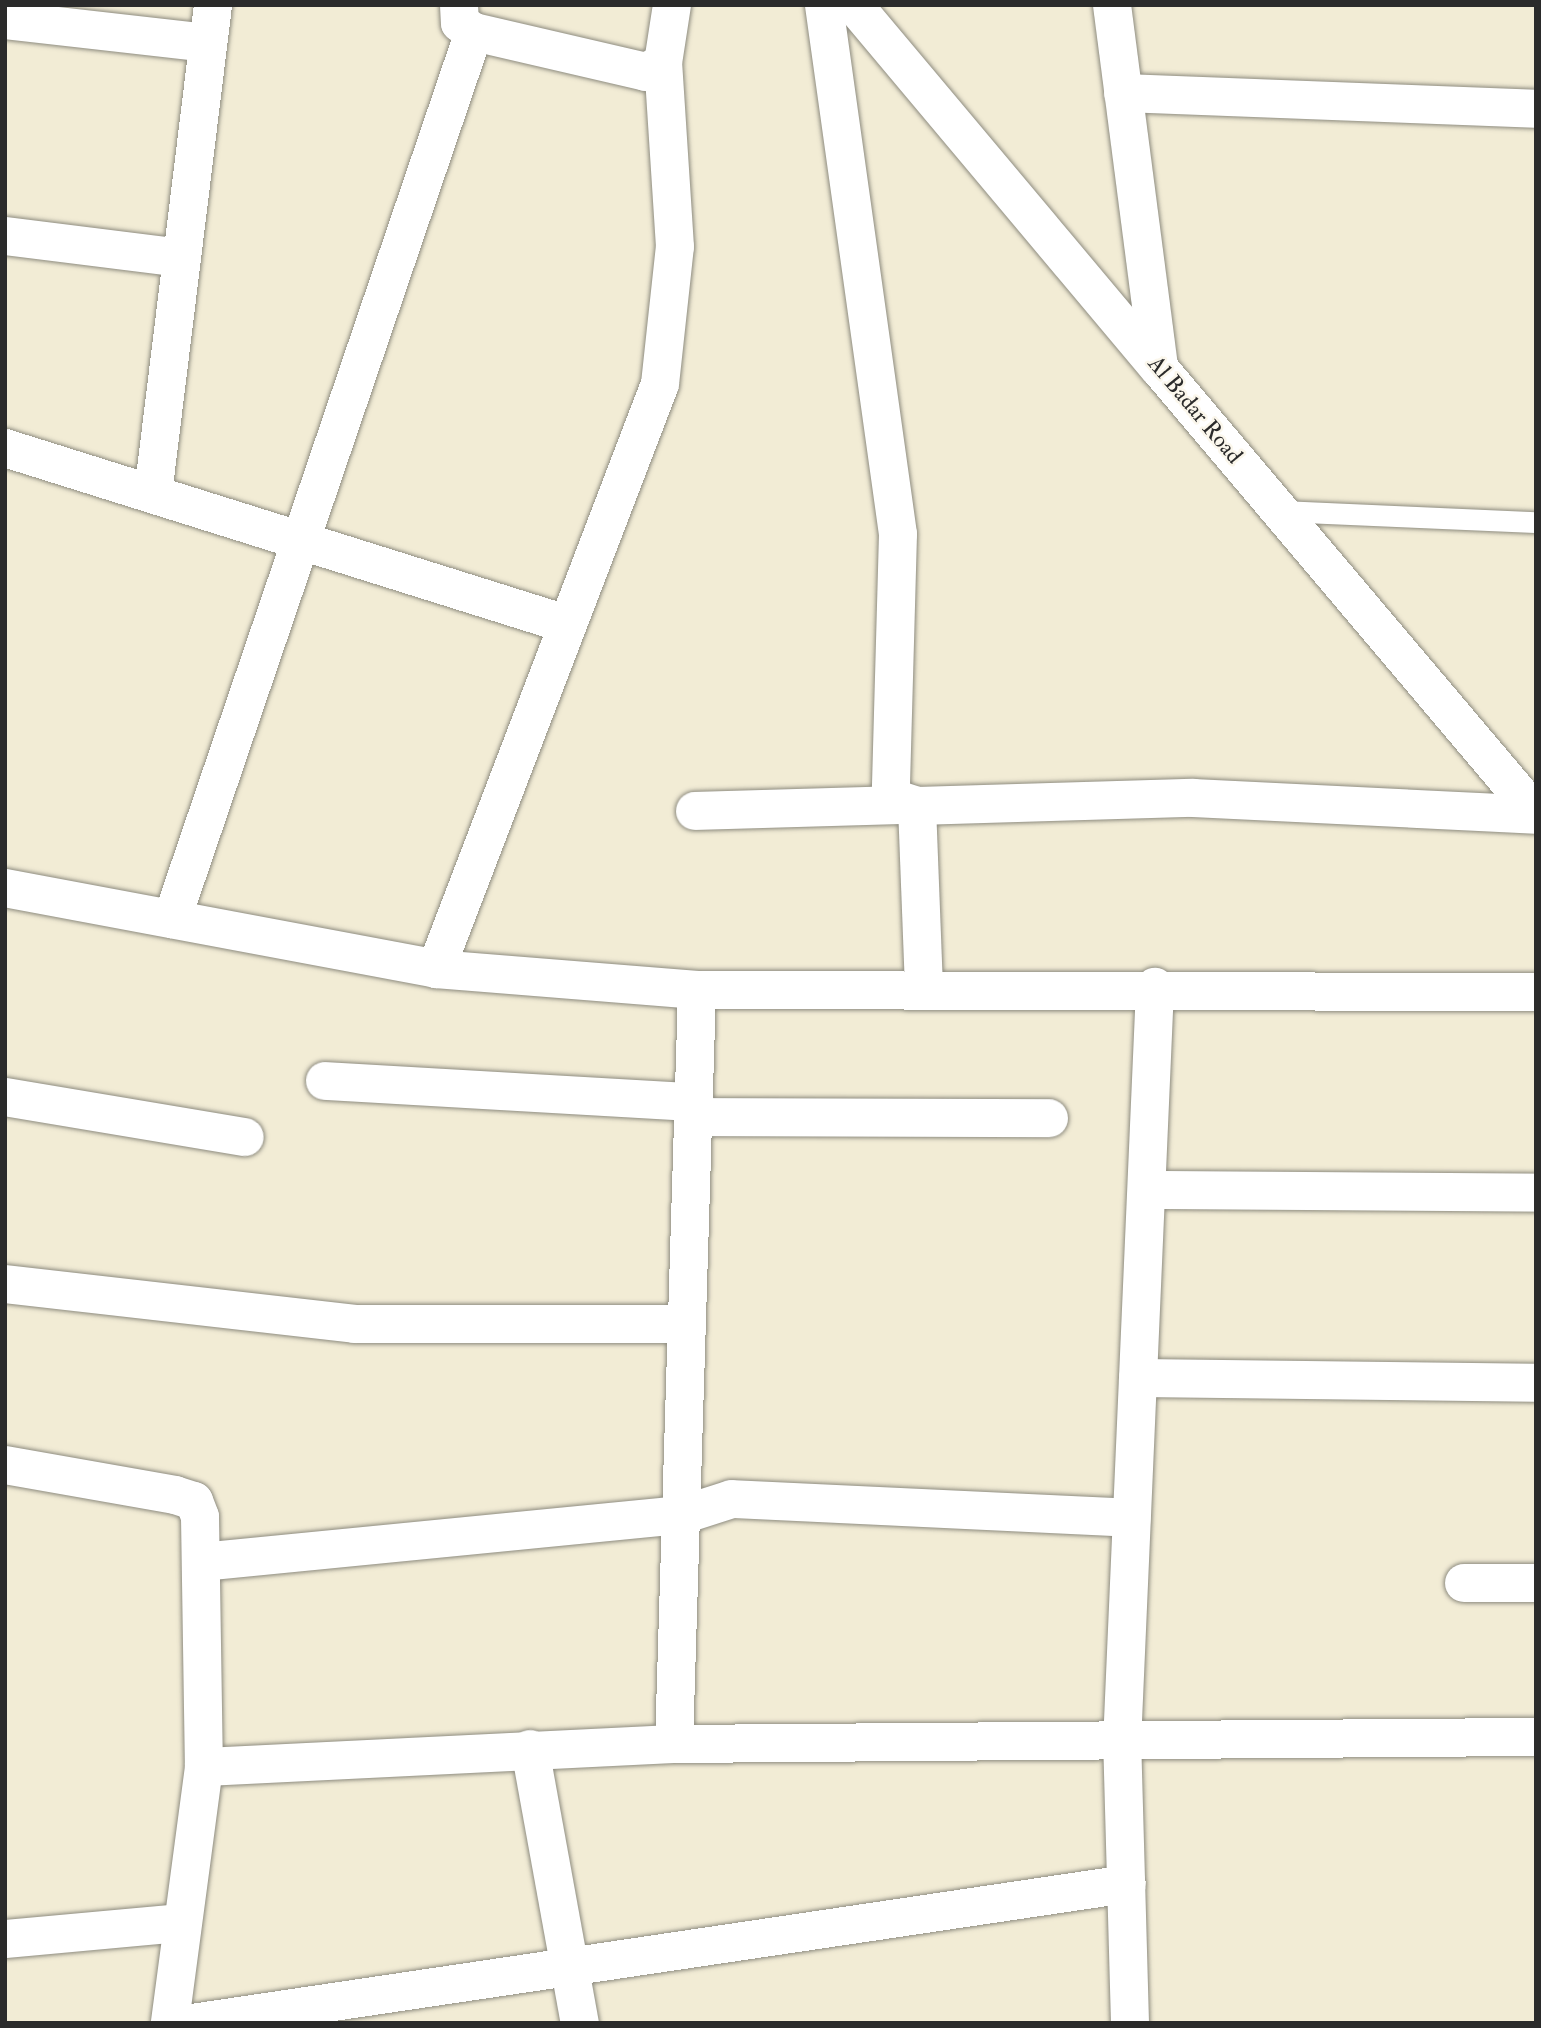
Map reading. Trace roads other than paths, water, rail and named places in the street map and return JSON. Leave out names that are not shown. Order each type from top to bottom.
[{"type":"street","points":[[153,494],[213,5]]},
{"type":"street","points":[[436,969],[660,384],[675,247],[663,63],[672,5]]},
{"type":"street","points":[[824,5],[898,534],[891,789],[896,799],[908,806]]},
{"type":"street","name":"Al Badar Road","points":[[854,5],[1536,815]]},
{"type":"street","points":[[1112,5],[1159,368]]},
{"type":"street","points":[[172,919],[302,541],[466,19],[646,72],[663,63]]},
{"type":"street","points":[[5,20],[208,43]]},
{"type":"street","points":[[1123,93],[1536,109]]},
{"type":"street","points":[[5,236],[182,258]]},
{"type":"street","points":[[5,448],[566,624]]},
{"type":"street","points":[[695,811],[1193,798],[1536,815]]},
{"type":"street","points":[[908,806],[924,988]]},
{"type":"street","points":[[5,888],[436,969],[697,990],[1155,987],[1536,992]]},
{"type":"street","points":[[1130,2023],[1122,1744],[1155,987]]},
{"type":"street","points":[[674,1744],[697,990]]},
{"type":"street","points":[[324,1081],[694,1109],[1049,1118]]},
{"type":"street","points":[[5,1097],[245,1137]]},
{"type":"street","points":[[1147,1190],[1536,1193]]},
{"type":"street","points":[[5,1284],[354,1324],[687,1324]]},
{"type":"street","points":[[1138,1378],[1536,1383]]},
{"type":"street","points":[[5,1465],[194,1501],[201,1562],[204,1767],[170,2023]]},
{"type":"street","points":[[201,1562],[681,1515],[732,1499],[1132,1518]]},
{"type":"street","points":[[1464,1583],[1536,1583]]},
{"type":"street","points":[[204,1767],[674,1744],[1122,1744],[1536,1737]]},
{"type":"street","points":[[530,1749],[580,2023]]},
{"type":"street","points":[[192,2023],[571,1963],[1128,1884]]},
{"type":"street","points":[[5,1939],[182,1923]]},
{"type":"lane","points":[[1280,511],[1536,523]]}]
